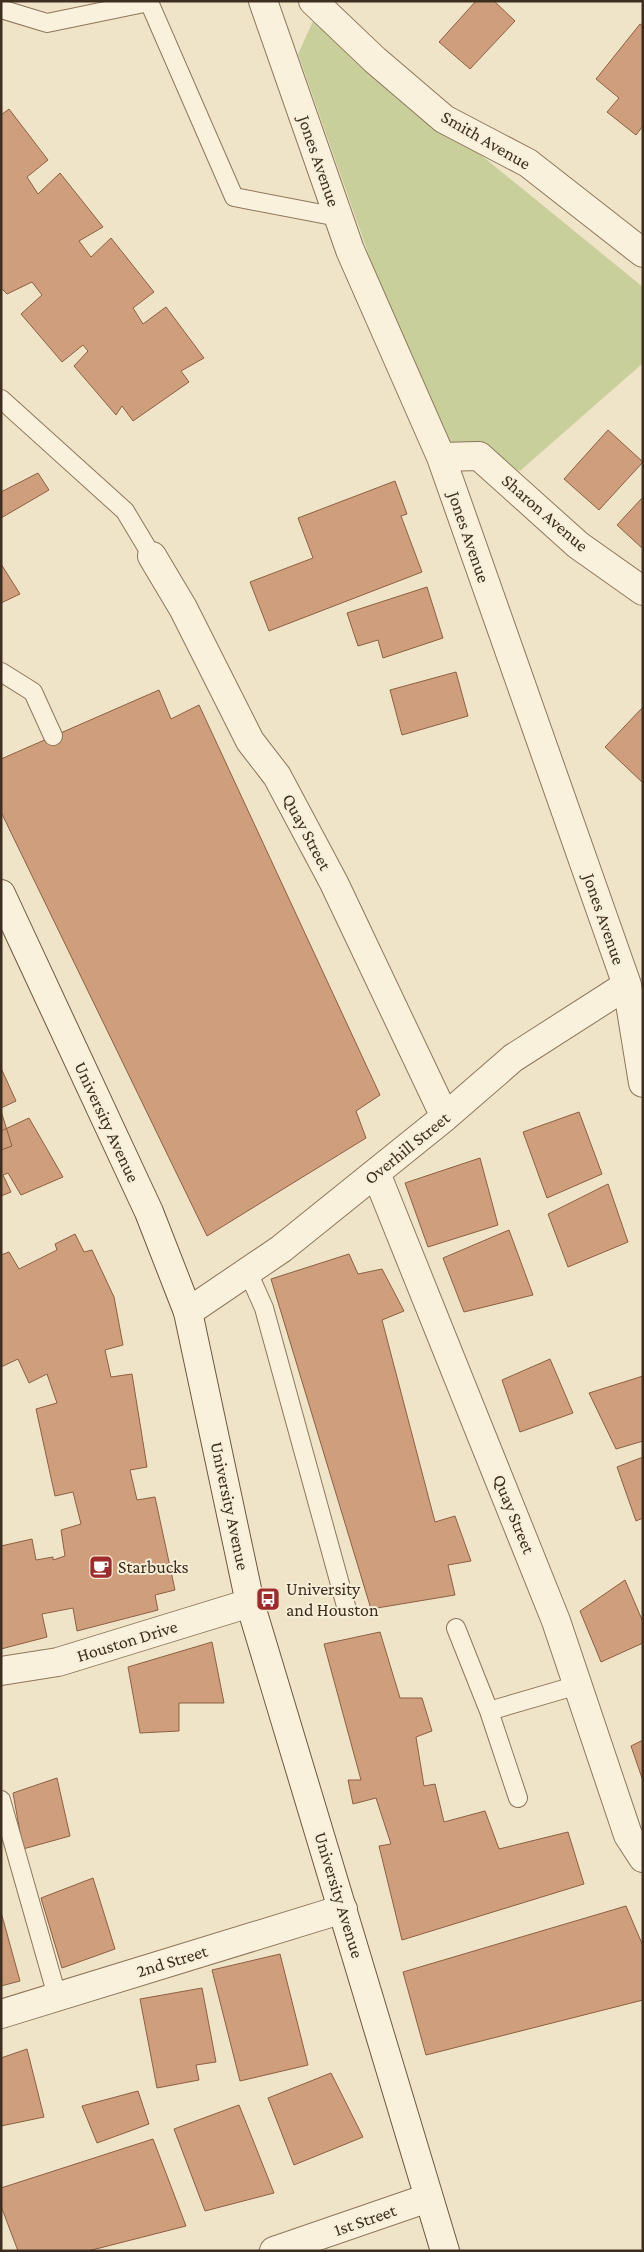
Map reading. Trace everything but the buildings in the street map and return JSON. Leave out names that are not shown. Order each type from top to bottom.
[{"type":"street","name":"Jones Avenue","points":[[263,1],[350,250],[441,457],[635,982],[643,1084]]},
{"type":"street","name":"Smith Avenue","points":[[313,1],[375,60],[444,118],[528,163],[643,253]]},
{"type":"street","name":"Sharon Avenue","points":[[441,457],[478,456],[578,544],[643,591]]},
{"type":"street","name":"Quay Street","points":[[152,556],[183,608],[250,741],[277,776],[334,883],[445,1117]]},
{"type":"street","name":"University Avenue","points":[[1,894],[149,1212],[188,1312],[250,1603],[445,2251]]},
{"type":"street","name":"Overhill Street","points":[[188,1312],[281,1249],[445,1117],[513,1058],[635,982]]},
{"type":"street","name":"Quay Street","points":[[376,1173],[556,1621],[628,1835],[643,1858]]},
{"type":"street","name":"Houston Drive","points":[[1,1671],[58,1662],[250,1603]]},
{"type":"street","name":"2nd Street","points":[[1,2014],[343,1909]]},
{"type":"street","name":"1st Street","points":[[274,2251],[428,2198]]},
{"type":"lane","points":[[1,9],[47,23],[149,2],[234,197],[338,217]]},
{"type":"lane","points":[[1,399],[125,511],[152,556]]},
{"type":"lane","points":[[1,672],[34,692],[53,736]]},
{"type":"lane","points":[[248,1272],[264,1308],[346,1606]]},
{"type":"lane","points":[[456,1628],[489,1711],[518,1798]]},
{"type":"lane","points":[[489,1711],[578,1685]]},
{"type":"lane","points":[[1,1800],[56,1996]]},
{"type":"green space","points":[[314,19],[643,287],[643,363],[520,471],[450,443],[379,284],[298,54]]},
{"type":"place","name":"Starbucks","points":[[101,1567]]},
{"type":"place","name":"University and Houston","points":[[268,1599]]}]
